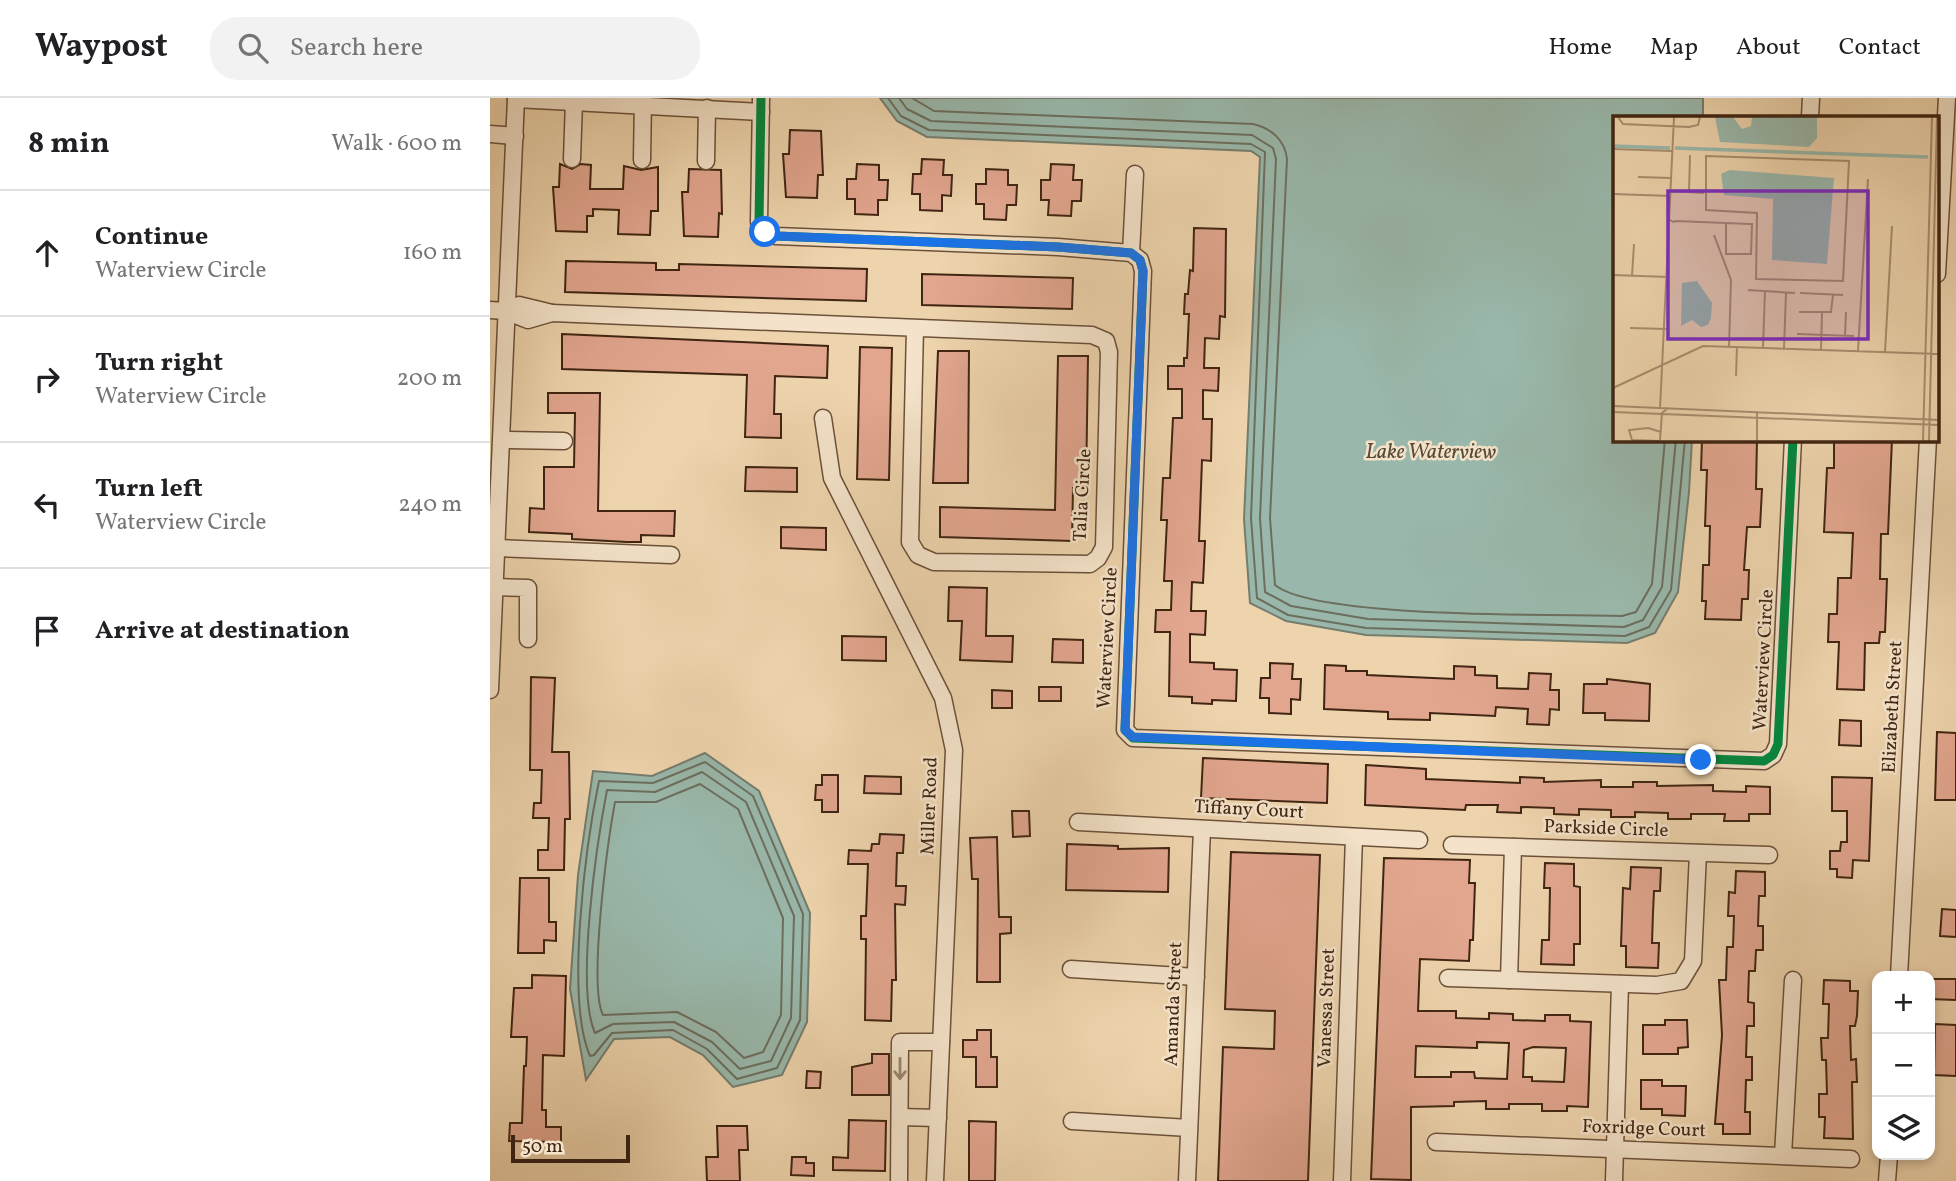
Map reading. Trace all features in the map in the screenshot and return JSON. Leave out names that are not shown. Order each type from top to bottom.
[{"type":"street","points":[[490,690],[497,548],[498,311],[515,136],[516,98],[643,101],[707,108],[761,105],[759,222],[765,232],[776,236],[1058,247],[1131,253],[1135,174]]},
{"type":"street","points":[[1810,116],[1811,98]]},
{"type":"street","points":[[1938,256],[1947,98]]},
{"type":"street","points":[[572,159],[574,101]]},
{"type":"street","points":[[642,160],[643,101]]},
{"type":"street","points":[[706,161],[707,108]]},
{"type":"street","points":[[490,134],[515,136]]},
{"type":"street","name":"Waterview Circle","points":[[1131,253],[1140,260],[1143,271],[1125,730],[1133,737],[1764,761],[1773,755],[1778,744],[1793,441]]},
{"type":"street","name":"Talia Circle","points":[[498,311],[528,320],[552,313],[1092,335],[1106,341],[1109,352],[1105,533],[1104,547],[1098,558],[1090,564],[934,562],[918,555],[910,542],[915,328]]},
{"type":"street","name":"Miller Road","points":[[823,418],[832,478],[943,698],[954,750],[935,1181]]},
{"type":"street","points":[[499,429],[564,441]]},
{"type":"street","name":"Elizabeth Street","points":[[1899,971],[1928,441]]},
{"type":"street","points":[[497,548],[671,555]]},
{"type":"street","points":[[495,587],[528,588],[528,639]]},
{"type":"street","name":"Tiffany Court","points":[[1078,822],[1419,840]]},
{"type":"street","name":"Amanda Street","points":[[1187,1181],[1202,829]]},
{"type":"street","name":"Vanessa Street","points":[[1342,1181],[1354,837]]},
{"type":"street","name":"Parkside Circle","points":[[1452,845],[1769,855]]},
{"type":"street","points":[[1508,980],[1513,847]]},
{"type":"street","points":[[1448,978],[1671,985],[1689,973],[1693,961],[1698,853]]},
{"type":"street","points":[[1071,970],[1196,977]]},
{"type":"street","points":[[1783,1155],[1793,980]]},
{"type":"street","points":[[1614,1181],[1620,984]]},
{"type":"street","points":[[899,1181],[900,1042],[941,1042]]},
{"type":"street","points":[[900,1117],[938,1118]]},
{"type":"street","points":[[1072,1121],[1189,1128]]},
{"type":"street","name":"Foxridge Court","points":[[1436,1142],[1851,1159]]},
{"type":"street","points":[[1887,1181],[1889,1160]]},
{"type":"water","name":"Lake Waterview","points":[[880,98],[1703,98],[1703,116],[1613,116],[1613,441],[1692,441],[1678,592],[1655,633],[1627,643],[1366,635],[1286,621],[1250,603],[1244,519],[1260,157],[1251,151],[927,137],[897,121]]},
{"type":"water","points":[[705,753],[759,791],[810,913],[807,1022],[782,1075],[733,1087],[703,1055],[670,1037],[614,1039],[586,1080],[570,989],[578,875],[593,771],[652,776]]},
{"type":"building","points":[[790,130],[821,131],[823,175],[818,175],[817,198],[786,197],[783,154],[789,154]]},
{"type":"building","points":[[922,159],[944,160],[943,175],[952,175],[951,196],[942,195],[942,211],[920,210],[920,194],[912,194],[913,174],[921,174]]},
{"type":"building","points":[[560,164],[572,169],[581,164],[591,165],[590,189],[623,189],[624,166],[641,170],[658,167],[658,211],[651,211],[650,235],[618,234],[619,210],[593,209],[593,216],[587,216],[587,232],[556,231],[553,187],[559,187]]},
{"type":"building","points":[[857,164],[879,165],[879,180],[888,180],[887,200],[878,200],[878,215],[855,214],[855,199],[847,199],[847,179],[856,179]]},
{"type":"building","points":[[1051,164],[1074,165],[1073,180],[1082,180],[1081,201],[1072,201],[1071,216],[1048,215],[1049,200],[1041,200],[1041,180],[1050,180]]},
{"type":"building","points":[[689,169],[721,170],[722,214],[719,213],[718,237],[684,236],[682,192],[688,192]]},
{"type":"building","points":[[986,169],[1008,170],[1008,185],[1017,185],[1016,205],[1007,205],[1006,220],[984,219],[984,204],[976,204],[976,184],[986,184]]},
{"type":"building","points":[[1194,228],[1226,229],[1225,317],[1220,316],[1219,339],[1205,338],[1204,368],[1219,368],[1218,391],[1203,390],[1203,419],[1212,419],[1211,461],[1202,460],[1199,541],[1205,541],[1203,583],[1192,582],[1191,611],[1206,611],[1205,635],[1190,634],[1190,662],[1214,663],[1214,669],[1237,670],[1236,701],[1212,700],[1212,704],[1192,703],[1192,697],[1169,696],[1170,632],[1155,632],[1156,610],[1171,610],[1172,581],[1164,581],[1167,520],[1161,520],[1163,478],[1170,478],[1173,418],[1182,418],[1182,389],[1168,389],[1168,366],[1184,366],[1184,358],[1187,358],[1189,314],[1184,314],[1185,294],[1188,294],[1190,270],[1193,271]]},
{"type":"building","points":[[566,261],[656,263],[656,270],[679,270],[679,264],[867,269],[866,301],[565,292]]},
{"type":"building","points":[[922,274],[1073,278],[1072,309],[922,305]]},
{"type":"building","points":[[562,334],[828,346],[827,378],[775,376],[774,414],[781,414],[781,438],[745,437],[747,375],[562,369]]},
{"type":"building","points":[[860,347],[892,348],[889,480],[857,479]]},
{"type":"building","points":[[938,351],[969,351],[968,483],[933,483]]},
{"type":"building","points":[[1058,356],[1088,356],[1086,488],[1073,488],[1072,541],[940,537],[940,507],[1055,510]]},
{"type":"building","points":[[548,393],[600,393],[598,511],[675,511],[674,536],[641,535],[641,542],[627,542],[572,539],[572,534],[529,532],[530,508],[544,509],[544,467],[574,467],[575,413],[548,413]]},
{"type":"building","points":[[1702,441],[1757,441],[1756,489],[1762,489],[1760,527],[1747,527],[1744,570],[1749,570],[1748,599],[1742,599],[1741,620],[1705,619],[1706,601],[1702,601],[1703,565],[1709,565],[1710,526],[1705,526],[1707,470],[1701,470]]},
{"type":"building","points":[[1834,441],[1892,441],[1888,534],[1881,534],[1880,579],[1887,579],[1885,632],[1880,632],[1879,643],[1865,643],[1864,690],[1837,689],[1839,642],[1828,642],[1829,614],[1837,614],[1838,578],[1851,578],[1853,533],[1824,532],[1827,468],[1834,468]]},
{"type":"building","points":[[746,467],[797,468],[797,492],[745,491]]},
{"type":"building","points":[[781,527],[826,528],[826,550],[781,548]]},
{"type":"building","points":[[949,587],[987,588],[986,636],[1013,636],[1012,662],[960,660],[962,621],[948,621]]},
{"type":"building","points":[[842,636],[886,637],[886,661],[842,660]]},
{"type":"building","points":[[1053,639],[1083,640],[1083,663],[1052,662]]},
{"type":"building","points":[[1270,663],[1293,664],[1292,679],[1301,679],[1300,700],[1291,699],[1291,714],[1269,713],[1269,698],[1260,698],[1261,678],[1270,678]]},
{"type":"building","points":[[1325,665],[1346,666],[1346,671],[1367,671],[1367,675],[1454,679],[1454,666],[1475,667],[1475,675],[1497,676],[1497,688],[1528,689],[1529,673],[1551,674],[1550,690],[1559,690],[1559,710],[1550,709],[1549,725],[1527,724],[1528,709],[1496,707],[1495,716],[1430,713],[1430,720],[1388,719],[1388,712],[1324,709]]},
{"type":"building","points":[[531,677],[555,678],[552,752],[569,752],[570,819],[565,819],[564,870],[538,870],[538,850],[548,850],[549,818],[533,818],[534,803],[541,803],[542,770],[530,770]]},
{"type":"building","points":[[1607,679],[1650,684],[1649,721],[1605,720],[1605,713],[1583,713],[1584,684],[1607,684]]},
{"type":"building","points":[[1039,687],[1061,687],[1061,701],[1039,701]]},
{"type":"building","points":[[992,690],[1012,691],[1012,708],[992,708]]},
{"type":"building","points":[[1840,720],[1861,721],[1861,746],[1839,745]]},
{"type":"building","points":[[1937,732],[1956,733],[1956,800],[1935,800]]},
{"type":"building","points":[[1203,758],[1328,764],[1327,803],[1201,798]]},
{"type":"building","points":[[1366,765],[1426,769],[1426,779],[1520,783],[1520,777],[1544,778],[1544,782],[1601,780],[1601,787],[1633,787],[1633,782],[1657,782],[1657,786],[1713,785],[1713,791],[1746,792],[1746,786],[1770,787],[1770,814],[1749,814],[1749,821],[1724,821],[1725,814],[1691,814],[1691,819],[1668,819],[1668,813],[1635,812],[1635,817],[1611,817],[1611,810],[1579,809],[1579,815],[1554,814],[1554,808],[1521,807],[1521,813],[1497,812],[1498,805],[1466,805],[1465,810],[1365,805]]},
{"type":"building","points":[[822,775],[838,775],[838,812],[822,812],[822,800],[815,800],[816,785],[822,785]]},
{"type":"building","points":[[865,776],[901,777],[901,794],[864,793]]},
{"type":"building","points":[[1832,777],[1872,778],[1869,861],[1853,860],[1852,878],[1837,877],[1837,869],[1830,869],[1830,851],[1840,851],[1841,842],[1847,842],[1847,811],[1832,811]]},
{"type":"building","points":[[1012,811],[1029,811],[1030,836],[1013,837]]},
{"type":"building","points":[[880,834],[904,835],[903,853],[897,853],[896,886],[906,886],[905,905],[895,904],[896,980],[892,980],[891,1021],[865,1020],[866,939],[861,939],[861,916],[866,916],[868,864],[848,864],[849,850],[871,851],[872,844],[879,844]]},
{"type":"building","points":[[997,837],[999,917],[1011,917],[1011,933],[1000,934],[1000,982],[977,982],[978,879],[972,879],[970,838]]},
{"type":"building","points":[[1067,844],[1118,846],[1118,849],[1169,848],[1168,892],[1066,890]]},
{"type":"building","points":[[1231,852],[1320,855],[1308,1181],[1218,1181],[1223,1047],[1274,1049],[1275,1011],[1225,1009]]},
{"type":"building","points":[[1384,858],[1470,860],[1469,883],[1475,883],[1473,940],[1470,940],[1469,961],[1420,959],[1418,1011],[1456,1011],[1456,1018],[1489,1019],[1489,1013],[1513,1014],[1513,1020],[1545,1021],[1545,1015],[1570,1015],[1570,1021],[1591,1022],[1588,1107],[1567,1106],[1567,1111],[1542,1111],[1542,1104],[1509,1104],[1509,1109],[1486,1109],[1486,1101],[1454,1102],[1454,1106],[1411,1107],[1411,1180],[1371,1179]],"holes":[[[1477,1042],[1509,1043],[1507,1079],[1475,1078],[1474,1072],[1451,1072],[1451,1077],[1415,1077],[1416,1046],[1477,1048]],[[1533,1047],[1566,1048],[1564,1082],[1532,1081],[1532,1077],[1523,1077],[1524,1050]]]},
{"type":"building","points":[[1545,863],[1574,864],[1574,886],[1580,887],[1580,944],[1574,944],[1574,965],[1541,964],[1542,940],[1549,940],[1550,888],[1544,888]]},
{"type":"building","points":[[1631,867],[1661,868],[1660,891],[1654,891],[1652,943],[1659,943],[1658,968],[1626,967],[1626,946],[1621,946],[1623,888],[1630,889]]},
{"type":"building","points":[[1736,871],[1765,872],[1765,896],[1759,896],[1758,926],[1763,926],[1763,950],[1756,950],[1755,971],[1749,971],[1748,1002],[1754,1003],[1754,1026],[1747,1026],[1746,1057],[1752,1057],[1752,1080],[1746,1080],[1745,1112],[1750,1112],[1750,1134],[1723,1134],[1723,1124],[1715,1124],[1722,1035],[1719,980],[1726,980],[1727,947],[1733,947],[1734,916],[1728,916],[1729,892],[1735,893]]},
{"type":"building","points":[[520,878],[549,878],[549,922],[556,922],[556,941],[544,940],[544,953],[518,953]]},
{"type":"building","points":[[1942,909],[1956,910],[1956,937],[1940,936]]},
{"type":"building","points":[[532,975],[566,976],[564,1056],[543,1055],[542,1110],[546,1110],[546,1127],[561,1127],[561,1142],[509,1141],[510,1123],[522,1123],[527,1037],[511,1037],[514,988],[532,988]]},
{"type":"building","points":[[1935,979],[1956,979],[1956,1000],[1935,999]]},
{"type":"building","points":[[1824,980],[1850,981],[1850,991],[1858,991],[1855,1026],[1850,1026],[1851,1060],[1856,1059],[1857,1082],[1852,1082],[1853,1139],[1824,1138],[1825,1117],[1819,1117],[1819,1094],[1827,1094],[1826,1060],[1822,1060],[1821,1038],[1828,1038],[1829,1004],[1823,1004]]},
{"type":"building","points":[[1665,1020],[1687,1020],[1688,1047],[1678,1048],[1678,1054],[1643,1054],[1643,1025],[1665,1025]]},
{"type":"building","points":[[1935,1024],[1956,1025],[1956,1076],[1935,1075]]},
{"type":"building","points":[[977,1030],[991,1030],[991,1057],[997,1057],[997,1087],[976,1087],[976,1057],[963,1057],[963,1040],[977,1040]]},
{"type":"building","points":[[872,1054],[889,1054],[889,1095],[852,1095],[852,1067],[872,1063]]},
{"type":"building","points":[[807,1071],[821,1072],[820,1088],[806,1088]]},
{"type":"building","points":[[1641,1080],[1662,1080],[1662,1086],[1686,1086],[1685,1116],[1662,1115],[1662,1109],[1641,1109]]},
{"type":"building","points":[[849,1120],[886,1121],[885,1171],[833,1170],[833,1157],[848,1158]]},
{"type":"building","points":[[969,1121],[996,1122],[995,1181],[969,1181]]},
{"type":"building","points":[[717,1126],[747,1126],[748,1150],[739,1150],[740,1181],[707,1181],[706,1157],[718,1157]]},
{"type":"building","points":[[792,1157],[806,1157],[806,1163],[814,1163],[814,1176],[791,1175]]},
{"type":"cycle path","points":[[761,98],[759,222],[765,232],[776,236],[1058,247],[1131,253],[1140,260],[1143,271],[1125,730],[1133,738],[1764,761],[1773,755],[1778,744],[1793,441]]},
{"type":"route","points":[[765,232],[776,236],[1058,247],[1131,253],[1140,260],[1143,271],[1125,730],[1133,737],[1701,760]]}]
